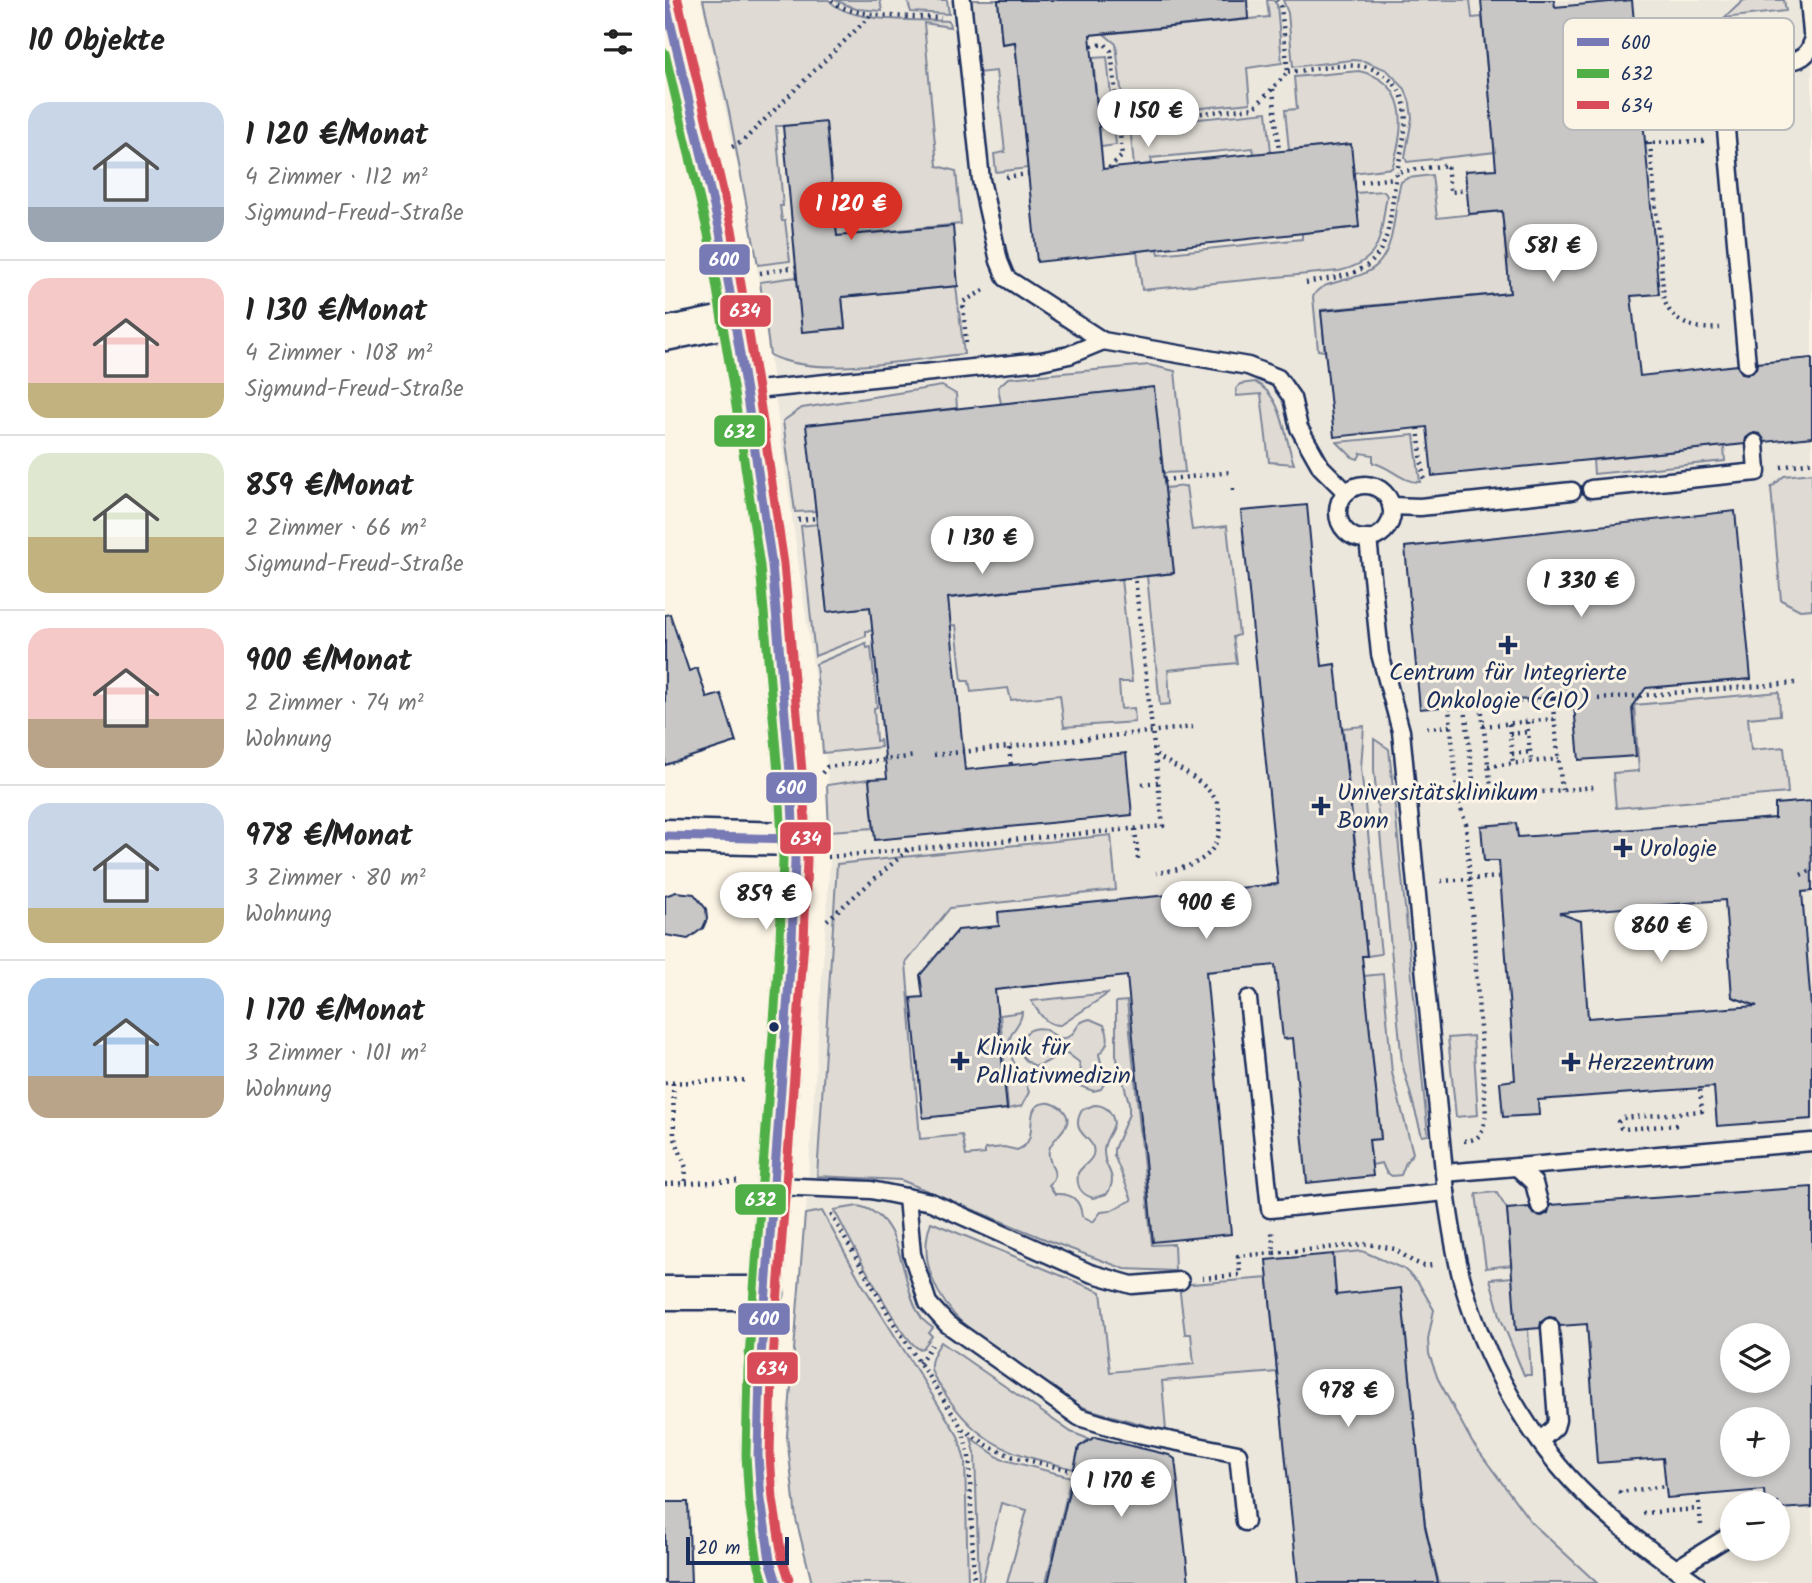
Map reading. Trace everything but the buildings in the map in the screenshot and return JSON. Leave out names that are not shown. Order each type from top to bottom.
[{"type":"street","points":[[667,18],[720,232],[746,391],[772,565],[791,784],[795,850],[792,941],[763,1184],[767,1293],[760,1371],[758,1455],[761,1500],[777,1583]]},
{"type":"street","points":[[665,334],[734,320]]},
{"type":"street","points":[[665,835],[795,850]]},
{"type":"street","points":[[665,1293],[767,1293]]},
{"type":"lane","points":[[962,0],[981,180],[999,261],[1006,278],[1103,341],[1248,366],[1277,378],[1292,398],[1299,428],[1321,467],[1346,492]]},
{"type":"lane","points":[[1809,0],[1812,33]]},
{"type":"lane","points":[[1794,60],[1806,56],[1812,43]]},
{"type":"lane","points":[[1726,130],[1747,364]]},
{"type":"lane","points":[[746,391],[1041,361],[1069,355],[1103,341]]},
{"type":"lane","points":[[1591,489],[1756,472],[1755,443]]},
{"type":"lane","points":[[1361,485],[1384,492],[1391,506],[1389,524],[1377,536],[1368,538],[1352,535],[1341,523],[1338,507],[1346,492],[1361,485]]},
{"type":"lane","points":[[1391,506],[1420,507],[1572,491]]},
{"type":"lane","points":[[1368,538],[1380,654],[1398,713],[1446,1192],[1458,1265],[1473,1312],[1494,1362],[1540,1441],[1591,1500],[1696,1583]]},
{"type":"lane","points":[[1248,999],[1270,1209],[1446,1192]]},
{"type":"lane","points":[[1444,1173],[1812,1142]]},
{"type":"lane","points":[[1517,1167],[1534,1184],[1540,1206]]},
{"type":"lane","points":[[763,1184],[871,1190],[931,1202],[1090,1273],[1132,1285],[1180,1281]]},
{"type":"lane","points":[[907,1197],[912,1254],[928,1303],[947,1324],[1079,1417],[1128,1432],[1238,1454],[1245,1522]]},
{"type":"lane","points":[[1540,1441],[1555,1427],[1557,1420],[1550,1327]]},
{"type":"lane","points":[[1676,1569],[1720,1542]]},
{"type":"path","points":[[832,0],[834,4],[844,8],[872,14],[963,19]]},
{"type":"path","points":[[1277,0],[1282,14],[1288,72]]},
{"type":"path","points":[[702,161],[742,142],[872,14]]},
{"type":"path","points":[[1092,46],[1105,44],[1111,51],[1122,156],[1109,168]]},
{"type":"path","points":[[1119,121],[1254,108],[1288,72],[1361,66],[1378,71],[1391,80],[1402,94],[1406,114],[1385,239],[1376,260],[1359,271],[1306,283]]},
{"type":"path","points":[[1273,89],[1279,151]]},
{"type":"path","points":[[1674,141],[1648,143],[1667,309],[1689,326],[1700,330],[1743,326]]},
{"type":"path","points":[[1397,172],[1447,165],[1450,192],[1467,190]]},
{"type":"path","points":[[1354,183],[1395,178]]},
{"type":"path","points":[[965,338],[963,302],[1006,278]]},
{"type":"path","points":[[1418,428],[1425,486]]},
{"type":"path","points":[[1164,480],[1231,472]]},
{"type":"path","points":[[1233,488],[1233,495]]},
{"type":"path","points":[[795,850],[908,850],[1163,826],[1135,578]]},
{"type":"path","points":[[1598,699],[1795,683]]},
{"type":"path","points":[[1463,1141],[1475,1140],[1480,1136],[1486,1115],[1466,824],[1458,800],[1448,708],[1570,697],[1572,713],[1575,714]]},
{"type":"path","points":[[1552,698],[1562,790]]},
{"type":"path","points":[[1481,705],[1492,797]]},
{"type":"path","points":[[1465,706],[1475,798]]},
{"type":"path","points":[[1483,726],[1554,719]]},
{"type":"path","points":[[1527,722],[1531,761]]},
{"type":"path","points":[[1509,724],[1513,763]]},
{"type":"path","points":[[1421,728],[1450,726]]},
{"type":"path","points":[[934,755],[1193,727]]},
{"type":"path","points":[[1510,734],[1528,732]]},
{"type":"path","points":[[1009,748],[1011,765]]},
{"type":"path","points":[[1512,754],[1531,752]]},
{"type":"path","points":[[1155,755],[1209,789],[1220,809],[1220,832],[1209,854],[1191,866],[1156,873]]},
{"type":"path","points":[[791,784],[815,782],[827,767],[916,756]]},
{"type":"path","points":[[1488,766],[1559,759]]},
{"type":"path","points":[[1142,784],[1158,782]]},
{"type":"path","points":[[1408,805],[1594,787]]},
{"type":"path","points":[[1135,829],[1137,859]]},
{"type":"path","points":[[825,922],[908,850]]},
{"type":"path","points":[[1801,875],[1812,870]]},
{"type":"path","points":[[1416,883],[1500,877]]},
{"type":"path","points":[[665,1083],[761,1080]]},
{"type":"path","points":[[673,1083],[674,1136],[686,1168],[685,1184]]},
{"type":"path","points":[[1678,1125],[1624,1129],[1618,1122],[1623,1118],[1702,1111],[1700,1088]]},
{"type":"path","points":[[665,1184],[763,1184]]},
{"type":"path","points":[[826,1189],[829,1211],[868,1281],[962,1428],[969,1456],[974,1583]]},
{"type":"path","points":[[1273,1244],[1274,1253]]},
{"type":"path","points":[[1180,1281],[1240,1275],[1238,1256],[1367,1244],[1395,1249],[1423,1266],[1440,1264]]},
{"type":"path","points":[[919,1364],[929,1349]]},
{"type":"path","points":[[962,1428],[990,1447],[1014,1457],[1074,1471]]},
{"type":"path","points":[[1627,1499],[1620,1492],[1666,1486]]},
{"type":"path","points":[[1698,1495],[1699,1521]]},
{"type":"path","points":[[1635,1506],[1643,1513]]},
{"type":"path","points":[[1634,1515],[1698,1509]]},
{"type":"shaded area","name":"Universitätsklinikum Bonn","points":[[701,0],[1812,0],[1812,1583],[812,1583],[796,1519],[787,1436],[805,1224],[831,845],[827,767],[752,232]]},
{"type":"shaded area","points":[[703,0],[829,0],[838,8],[867,17],[949,21],[950,27],[924,23],[937,166],[956,171],[961,224],[837,236],[783,126],[776,126],[783,206],[780,206],[782,221],[785,221],[790,261],[758,265],[729,112]]},
{"type":"shaded area","points":[[835,0],[880,0],[882,11],[856,9]]},
{"type":"shaded area","points":[[907,0],[947,0],[949,14],[911,12]]},
{"type":"shaded area","points":[[969,0],[998,0],[1002,44],[1015,42],[1028,168],[996,172],[994,154],[1005,152],[996,71],[977,73]]},
{"type":"shaded area","points":[[1267,0],[1273,0],[1277,5],[1282,63],[1247,68],[1250,103],[1124,116],[1116,44],[1104,34],[1269,17]]},
{"type":"shaded area","points":[[1283,0],[1470,0],[1472,18],[1482,17],[1495,152],[1407,162],[1405,157],[1412,118],[1405,89],[1387,70],[1364,61],[1293,67],[1288,13]]},
{"type":"shaded area","points":[[1744,0],[1784,0],[1786,11],[1724,18]]},
{"type":"shaded area","points":[[1107,57],[1116,145],[1101,147],[1093,58]]},
{"type":"shaded area","points":[[1359,71],[1376,77],[1387,85],[1395,96],[1401,123],[1392,168],[1353,173],[1350,144],[1289,150],[1285,110],[1297,109],[1294,77]]},
{"type":"shaded area","points":[[1267,112],[1271,152],[1254,154],[1253,148],[1151,158],[1152,164],[1134,166],[1130,126]]},
{"type":"shaded area","points":[[1432,175],[1437,218],[1502,211],[1510,293],[1321,310],[1325,351],[1318,350],[1313,297],[1323,287],[1361,275],[1378,264],[1392,236],[1401,182],[1408,178]]},
{"type":"shaded area","points":[[1384,191],[1387,196],[1377,244],[1365,260],[1354,266],[1339,271],[1142,290],[1137,251],[1158,249],[1159,254],[1302,239],[1302,233],[1358,227],[1355,193]]},
{"type":"shaded area","points":[[797,277],[803,332],[845,328],[842,297],[956,286],[964,354],[838,367],[790,362],[770,355],[760,282]]},
{"type":"shaded area","points":[[1149,365],[1175,371],[1185,472],[1163,473],[1153,387],[1001,404],[998,387],[1008,378]]},
{"type":"shaded area","points":[[1255,382],[1265,389],[1277,407],[1294,464],[1269,462],[1261,394],[1236,396],[1236,389],[1240,384]]},
{"type":"shaded area","points":[[942,386],[956,394],[957,408],[807,425],[816,511],[795,512],[783,421],[802,408]]},
{"type":"shaded area","points":[[1414,435],[1420,482],[1407,480],[1373,463],[1373,455],[1361,453],[1358,459],[1352,457],[1337,442]]},
{"type":"shaded area","points":[[1724,446],[1725,461],[1594,474],[1593,460]]},
{"type":"shaded area","points":[[1812,473],[1812,609],[1800,610],[1781,600],[1771,488],[1784,476]]},
{"type":"shaded area","points":[[1186,486],[1192,530],[1227,526],[1239,635],[1233,637],[1237,663],[1168,670],[1170,704],[1160,705],[1147,576],[1174,573],[1165,488]]},
{"type":"shaded area","points":[[818,524],[827,612],[1121,579],[1132,682],[1119,682],[1121,709],[1134,708],[1135,722],[1064,727],[1060,695],[1011,700],[1008,688],[971,692],[969,681],[962,681],[956,625],[866,631],[866,636],[815,656],[801,526]]},
{"type":"shaded area","points":[[866,643],[867,648],[871,647],[877,707],[874,708],[876,741],[880,740],[881,747],[823,753],[816,664]]},
{"type":"shaded area","points":[[1779,692],[1780,715],[1748,718],[1751,750],[1784,747],[1788,793],[1616,808],[1613,773],[1639,771],[1634,705]]},
{"type":"shaded area","points":[[1364,726],[1361,768],[1381,954],[1367,956],[1343,728]]},
{"type":"shaded area","points":[[1374,739],[1389,749],[1428,1135],[1422,1136],[1402,1063],[1374,770]]},
{"type":"shaded area","points":[[869,779],[874,828],[829,831],[827,785]]},
{"type":"shaded area","points":[[1111,835],[1116,890],[950,908],[906,963],[920,1139],[962,1135],[966,1156],[985,1154],[985,1149],[1004,1147],[1017,1150],[1025,1146],[1029,1139],[1034,1110],[1045,1103],[1051,1103],[1061,1108],[1068,1120],[1049,1150],[1054,1176],[1049,1185],[1055,1194],[1074,1198],[1082,1216],[1093,1222],[1101,1212],[1110,1211],[1132,1200],[1114,1155],[1129,1114],[1129,1103],[1116,1055],[1116,1002],[1127,1001],[1152,1245],[1174,1244],[1175,1271],[1125,1269],[901,1180],[817,1176],[837,864]]},
{"type":"shaded area","points":[[1383,974],[1392,1073],[1413,1153],[1401,1175],[1392,1176],[1386,1172],[1382,1163],[1372,1165],[1369,1140],[1381,1138],[1364,976]]},
{"type":"shaded area","points":[[1109,993],[1061,1025],[1046,1021],[1031,1001]]},
{"type":"shaded area","points":[[1022,1012],[1021,1019],[1011,1034],[1009,1045],[1012,1058],[1029,1092],[1022,1106],[1008,1109],[1000,1015]]},
{"type":"shaded area","points":[[1090,1019],[1104,1025],[1107,1033],[1107,1044],[1099,1054],[1105,1076],[1101,1089],[1093,1091],[1080,1086],[1077,1075],[1081,1069],[1079,1062],[1067,1053],[1036,1066],[1022,1055],[1021,1042],[1029,1031],[1044,1029],[1059,1038],[1066,1038],[1082,1022]]},
{"type":"shaded area","points":[[1473,1036],[1478,1115],[1456,1117],[1448,1038]]},
{"type":"shaded area","points":[[1094,1105],[1108,1110],[1114,1123],[1104,1150],[1112,1177],[1111,1187],[1107,1194],[1093,1198],[1082,1192],[1078,1182],[1078,1173],[1092,1158],[1093,1149],[1080,1131],[1078,1119],[1082,1110]]},
{"type":"shaded area","points":[[1496,1192],[1507,1209],[1512,1265],[1486,1268],[1476,1194]]},
{"type":"shaded area","points":[[858,1206],[874,1212],[885,1223],[893,1237],[914,1303],[922,1319],[933,1328],[929,1333],[932,1336],[923,1348],[919,1349],[910,1341],[900,1327],[834,1210]]},
{"type":"shaded area","points":[[822,1211],[861,1282],[958,1436],[965,1461],[968,1583],[812,1583],[796,1519],[787,1436],[805,1214]]},
{"type":"shaded area","points":[[931,1222],[1101,1292],[1110,1372],[1194,1364],[1191,1334],[1185,1334],[1179,1285],[1268,1278],[1277,1372],[1162,1381],[1166,1431],[1080,1406],[965,1326],[946,1304],[932,1279],[928,1265],[926,1251]]},
{"type":"shaded area","points":[[1362,1251],[1404,1269],[1418,1282],[1434,1310],[1428,1339],[1429,1354],[1438,1379],[1472,1442],[1531,1522],[1597,1583],[1439,1583],[1425,1526],[1401,1288],[1374,1291],[1376,1322],[1339,1325],[1333,1254]]},
{"type":"shaded area","points":[[1513,1277],[1516,1330],[1528,1329],[1531,1375],[1524,1375],[1501,1319],[1490,1279]]},
{"type":"shaded area","points":[[941,1342],[1071,1432],[1089,1439],[1079,1447],[1074,1469],[1017,1453],[986,1438],[972,1427],[946,1395],[931,1369],[932,1357]]},
{"type":"shaded area","points":[[971,1438],[1001,1459],[1071,1477],[1046,1583],[1007,1583],[1027,1510],[1001,1503],[982,1583],[979,1583],[975,1453]]},
{"type":"transit line","name":"600","points":[[665,0],[720,232],[746,391],[772,565],[791,784],[795,860],[792,941],[760,1371],[758,1455],[761,1500],[770,1560],[777,1583]]},
{"type":"transit line","name":"634","points":[[678,0],[732,229],[758,389],[784,564],[803,783],[807,860],[804,941],[772,1372],[770,1455],[773,1499],[782,1557],[789,1579]]},
{"type":"transit line","name":"632","points":[[665,53],[708,234],[734,393],[760,566],[779,785],[783,860],[780,940],[748,1370],[746,1455],[749,1502],[764,1583]]},
{"type":"transit line","name":"600","points":[[665,836],[794,839]]},
{"type":"place","name":"Centrum für Integrierte Onkologie (CIO)","points":[[1508,645]]},
{"type":"place","name":"Universitätsklinikum Bonn","points":[[1321,806]]},
{"type":"place","name":"Urologie","points":[[1623,848]]},
{"type":"place","name":"Klinik für Palliativmedizin","points":[[960,1061]]},
{"type":"place","name":"Herzzentrum","points":[[1571,1062]]}]
